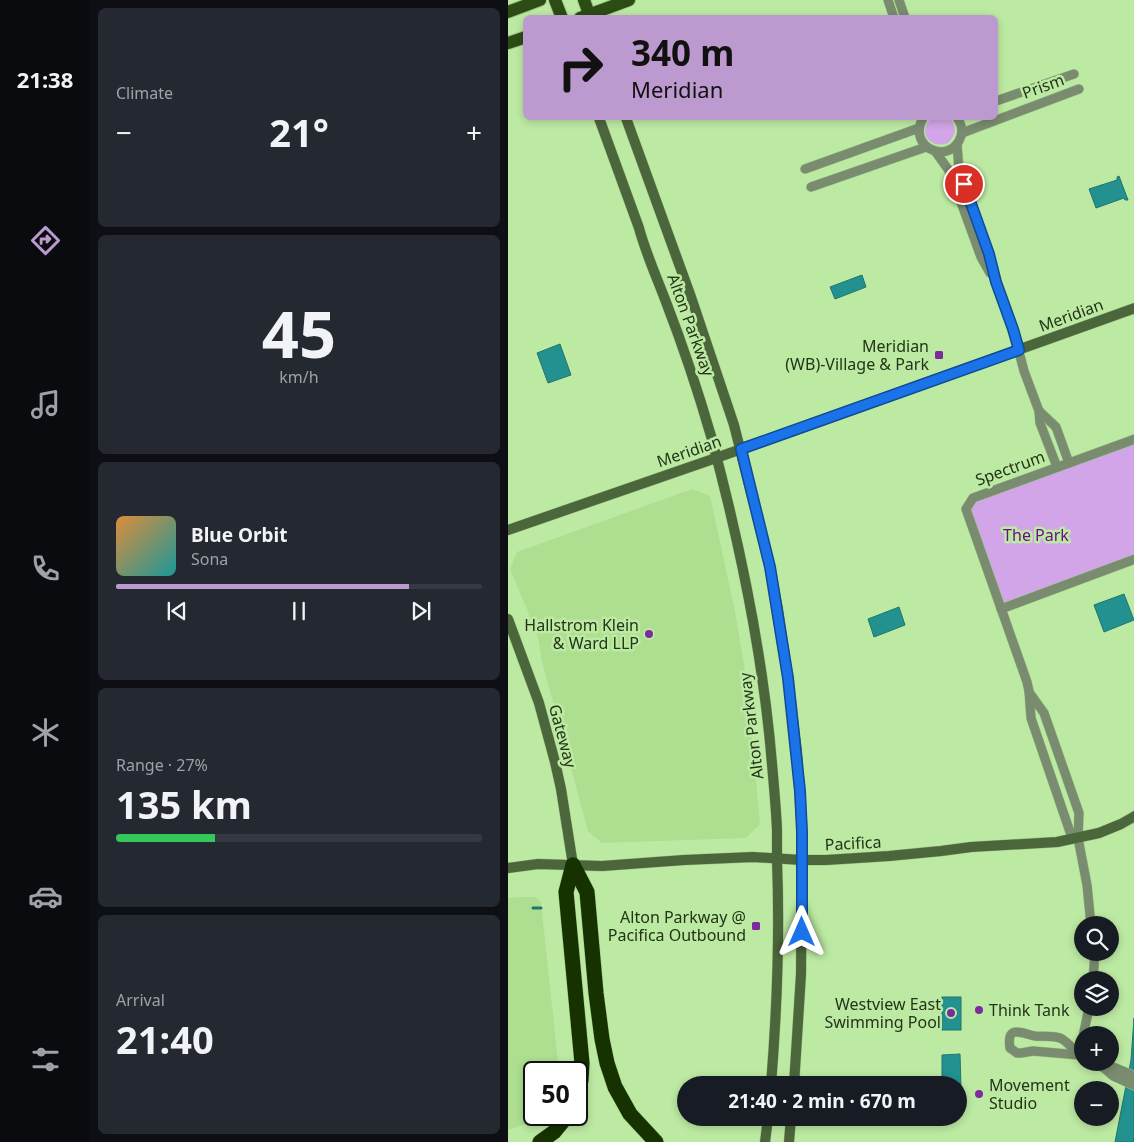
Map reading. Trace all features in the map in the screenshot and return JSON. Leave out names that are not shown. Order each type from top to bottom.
[{"type":"highway","points":[[573,865],[566,892],[582,1061]]},
{"type":"highway","points":[[573,865],[587,895],[596,993],[607,1063],[615,1087],[630,1114],[656,1142]]},
{"type":"highway","points":[[540,1142],[559,1126]]},
{"type":"main road","points":[[508,12],[540,0]]},
{"type":"main road","points":[[555,0],[561,15]]},
{"type":"main road","points":[[584,0],[586,15]]},
{"type":"main road","points":[[589,15],[630,0]]},
{"type":"main road","points":[[508,43],[523,38]]},
{"type":"main road","name":"Alton Parkway","points":[[600,120],[696,388],[736,536],[757,644],[772,763],[777,828],[779,923],[771,1076]]},
{"type":"main road","name":"Alton Parkway","points":[[627,120],[715,364],[741,449],[770,567],[785,654],[802,828],[801,974],[795,1076]]},
{"type":"main road","name":"Meridian","points":[[508,530],[716,458],[1134,308]]},
{"type":"main road","name":"Gateway","points":[[508,619],[539,703],[555,762],[562,789],[573,865]]},
{"type":"main road","name":"Pacifica","points":[[508,868],[538,864],[602,866],[753,857],[826,860],[889,856],[971,847],[1057,842],[1098,833],[1121,824],[1134,816]]},
{"type":"main road","points":[[766,1139],[767,1126]]},
{"type":"main road","points":[[789,1141],[790,1126]]},
{"type":"street","points":[[888,0],[893,15]]},
{"type":"street","points":[[899,0],[904,15]]},
{"type":"street","name":"Prism","points":[[998,101],[1074,74]]},
{"type":"street","name":"Prism","points":[[998,119],[1079,89]]},
{"type":"street","points":[[922,120],[919,128],[921,140],[926,147],[935,151],[947,151],[957,144],[960,139],[962,132],[958,120]]},
{"type":"street","name":"Prism","points":[[962,132],[995,120]]},
{"type":"street","points":[[805,169],[919,128]]},
{"type":"street","name":"Spectrum","points":[[957,144],[959,169],[1013,329],[1024,371],[1039,411],[1040,423],[1057,467]]},
{"type":"street","points":[[811,187],[926,147]]},
{"type":"street","name":"Spectrum","points":[[935,151],[950,172],[981,257],[996,282]]},
{"type":"street","name":"Spectrum","points":[[1039,411],[1056,427],[1068,463]]},
{"type":"street","name":"Spectrum","points":[[1078,838],[1070,832],[1031,718],[1029,691],[966,509],[973,498],[1134,439]]},
{"type":"street","points":[[1001,609],[1134,559]]},
{"type":"street","name":"Spectrum","points":[[1029,691],[1044,713],[1079,813],[1078,838],[1091,916]]},
{"type":"street","points":[[1016,1031],[1021,1031],[1034,1036],[1061,1038],[1081,1056],[1033,1051],[1017,1053],[1010,1048],[1010,1038],[1016,1031]]},
{"type":"street","points":[[1112,1071],[1134,1086]]},
{"type":"street","points":[[1114,1071],[1134,1076]]},
{"type":"shaded area","points":[[692,489],[710,496],[735,611],[747,682],[760,824],[746,838],[602,843],[588,831],[541,658],[536,631],[510,569],[517,552]]},
{"type":"shaded area","points":[[535,897],[541,902],[558,1061],[523,1061],[523,1125],[508,1130],[508,898]]},
{"type":"green space","points":[[929,120],[951,120],[955,127],[953,137],[948,143],[942,145],[931,142],[925,134]]},
{"type":"green space","name":"The Park","points":[[1134,439],[1134,559],[1001,609],[966,509],[973,498]]},
{"type":"water","points":[[1119,176],[1128,200],[1124,198],[1096,208],[1089,189],[1117,180]]},
{"type":"water","points":[[862,275],[866,287],[835,299],[830,287]]},
{"type":"water","points":[[560,344],[571,375],[548,383],[537,353]]},
{"type":"water","points":[[1124,594],[1134,620],[1104,632],[1094,605]]},
{"type":"water","points":[[899,607],[905,625],[874,637],[868,619]]},
{"type":"water","name":"Westview East Swimming Pool","points":[[942,997],[961,997],[961,1030],[942,1030]]},
{"type":"water","points":[[1134,1018],[1134,1142],[1115,1142],[1119,1126],[1131,1060]]},
{"type":"water","points":[[960,1054],[961,1076],[942,1076],[942,1055]]},
{"type":"waterway","points":[[533,908],[541,908]]},
{"type":"place","name":"Meridian (WB)-Village & Park","points":[[939,355]]},
{"type":"place","name":"Hallstrom Klein & Ward LLP","points":[[649,634]]},
{"type":"place","name":"Alton Parkway @ Pacifica Outbound","points":[[756,926]]},
{"type":"place","name":"Think Tank","points":[[979,1010]]},
{"type":"place","name":"Westview East Swimming Pool","points":[[951,1013]]},
{"type":"place","name":"Movement Studio","points":[[979,1094]]},
{"type":"route","points":[[802,932],[800,791],[788,678],[770,567],[741,449],[1019,350],[996,282],[989,254],[964,184]]}]
